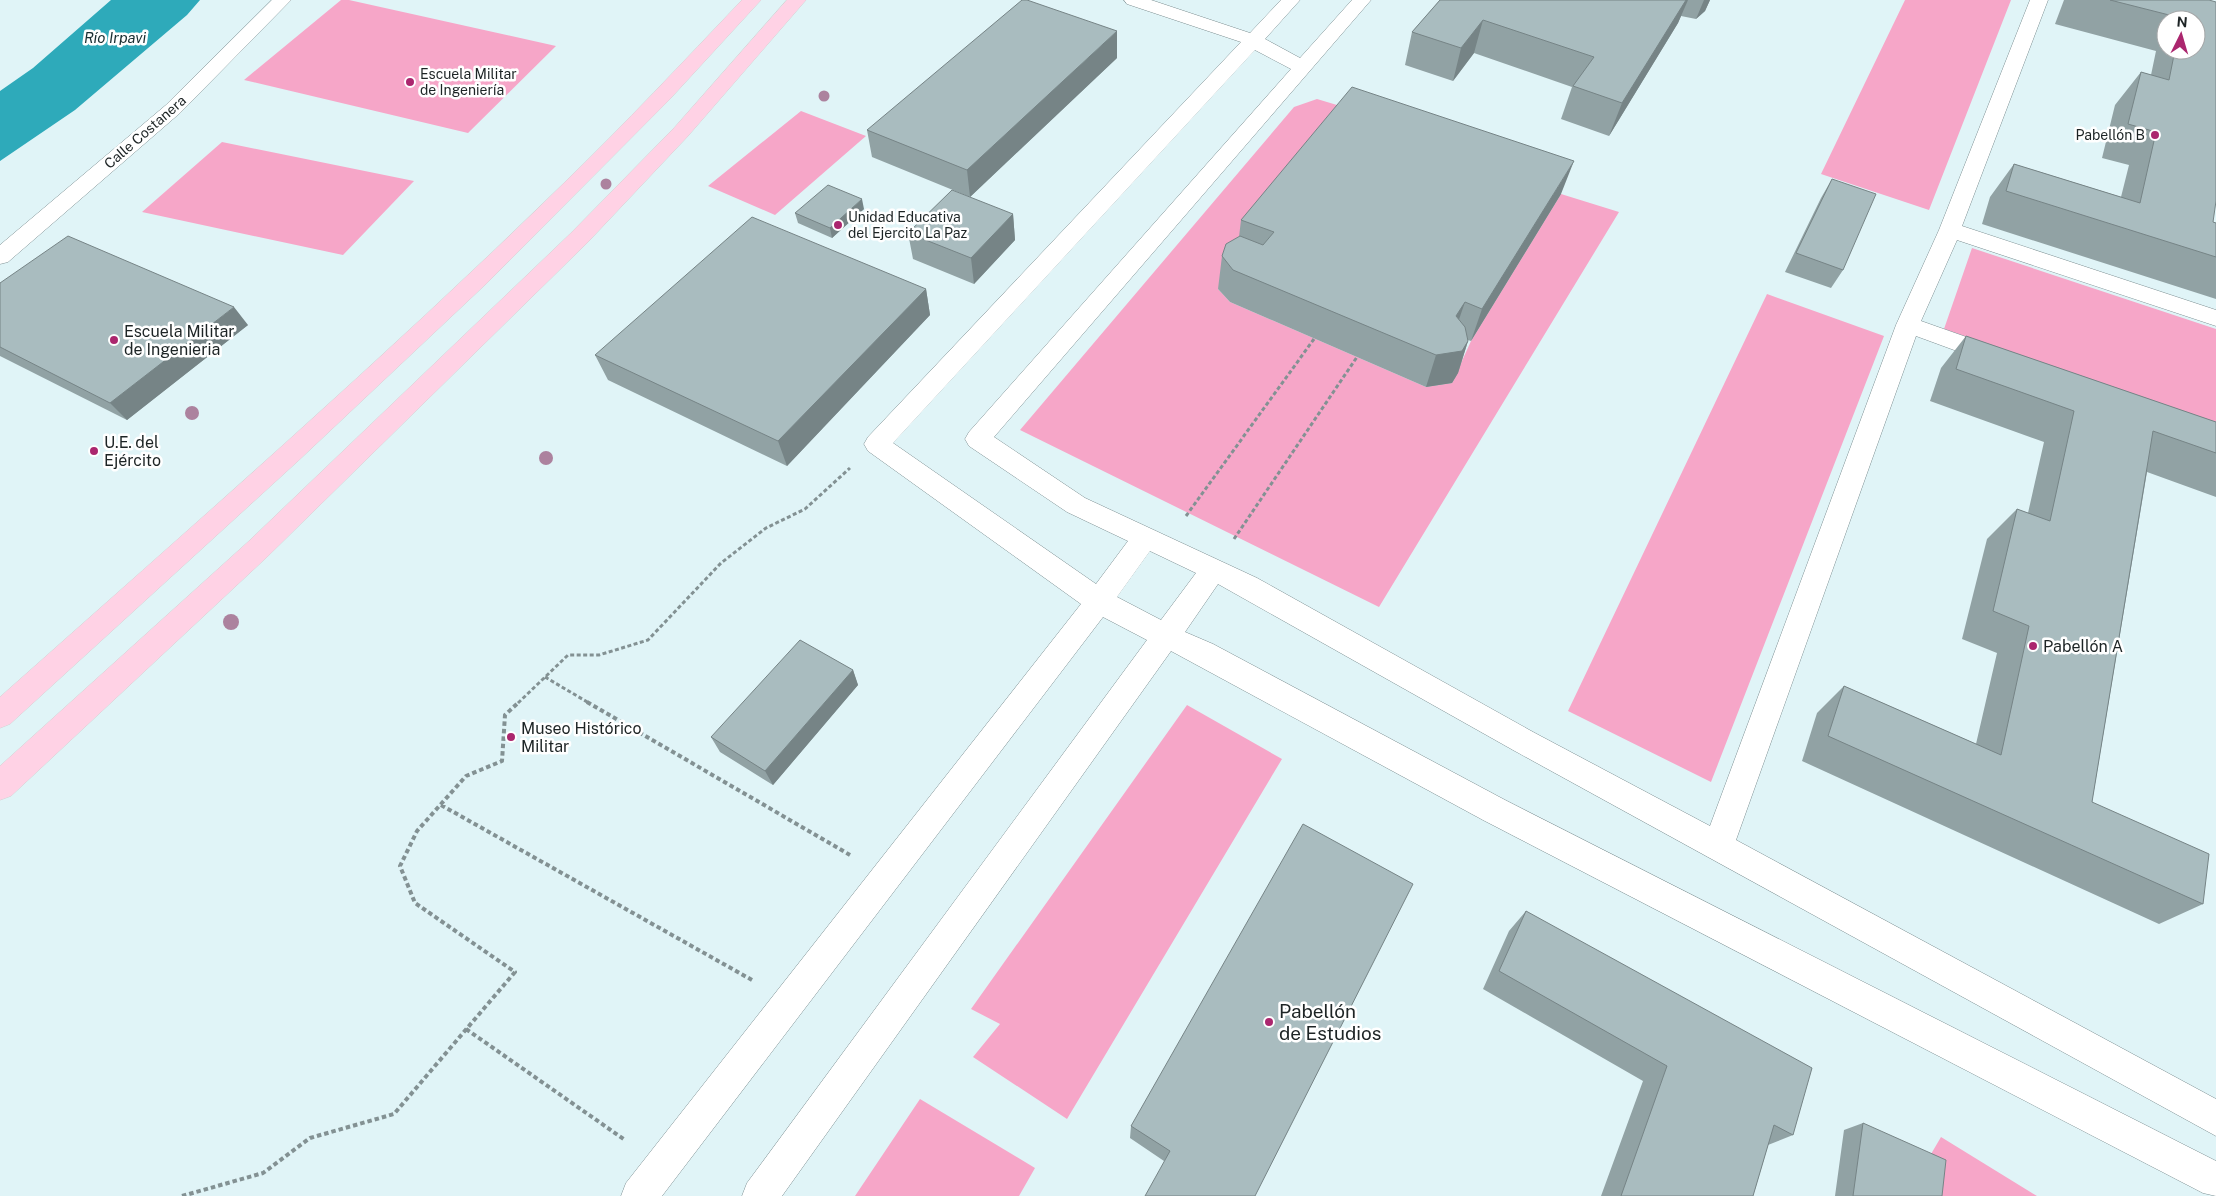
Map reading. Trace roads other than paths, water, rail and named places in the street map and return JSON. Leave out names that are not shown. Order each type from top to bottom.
[{"type":"main road","points":[[0,786],[258,549],[475,340],[637,124],[752,0]]},
{"type":"main road","points":[[0,715],[321,424],[429,323],[558,230],[681,132],[797,0]]},
{"type":"main road","points":[[726,28],[766,36]]},
{"type":"main road","points":[[429,323],[475,340]]},
{"type":"street","name":"Calle Costanera","points":[[0,257],[173,109],[282,0]]},
{"type":"street","points":[[1133,0],[1252,40],[1304,68]]},
{"type":"street","points":[[1290,0],[877,444],[1099,601],[1203,653],[1494,810],[2216,1180]]},
{"type":"street","points":[[1362,0],[978,439],[1076,505],[1154,543],[1214,569],[2216,1118]]},
{"type":"street","points":[[1718,846],[1908,325],[1950,230],[2039,0]]},
{"type":"street","points":[[1950,230],[2216,318]]},
{"type":"street","points":[[1908,325],[2020,365]]},
{"type":"street","points":[[639,1196],[1099,601],[1154,543]]},
{"type":"street","points":[[760,1196],[1214,569]]},
{"type":"water","name":"Río Irpavi","points":[[111,0],[200,0],[187,15],[75,110],[0,161],[0,91],[33,68]]},
{"type":"place","name":"Escuela Militar de Ingeniería","points":[[410,82]]},
{"type":"place","name":"Pabellón B","points":[[2155,135]]},
{"type":"place","name":"Unidad Educativa del Ejercito La Paz","points":[[838,225]]},
{"type":"place","name":"Escuela Militar de Ingenieria","points":[[114,340]]},
{"type":"place","name":"U.E. del Ejército","points":[[94,451]]},
{"type":"place","name":"Pabellón A","points":[[2033,646]]},
{"type":"place","name":"Museo Histórico Militar","points":[[511,737]]},
{"type":"place","name":"Pabellón de Estudios","points":[[1269,1022]]}]
